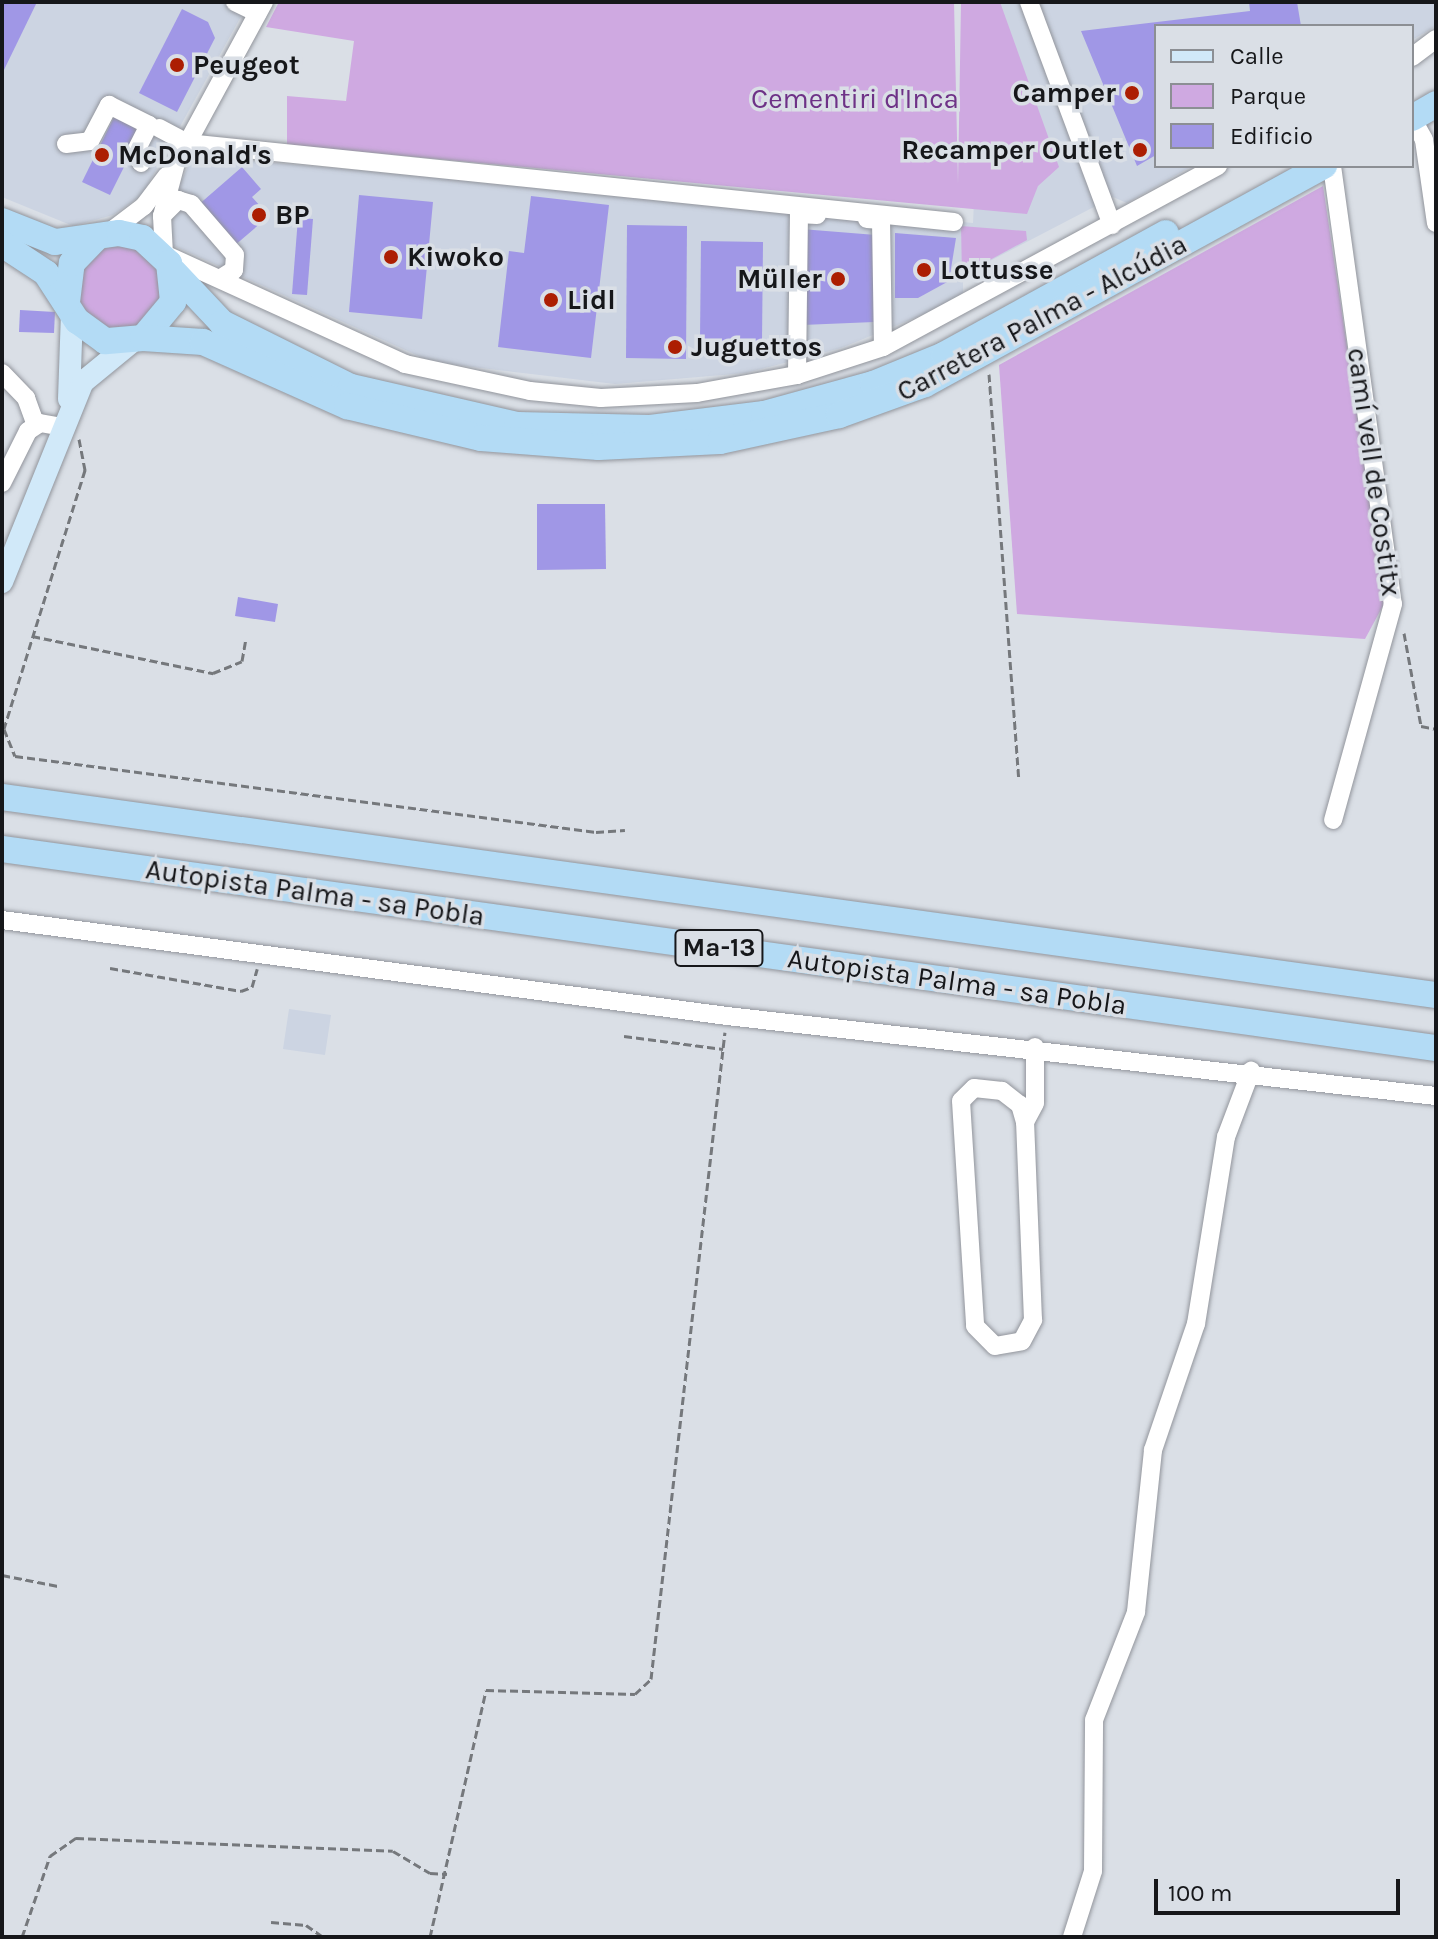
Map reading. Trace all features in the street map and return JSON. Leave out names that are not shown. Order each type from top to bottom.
[{"type":"highway","points":[[1414,97],[1436,85]]},
{"type":"highway","points":[[1421,127],[1436,104]]},
{"type":"highway","name":"Carretera Palma - Alcúdia","points":[[169,263],[207,312],[263,350],[387,399],[517,425],[689,425],[820,401],[909,371],[1284,168]]},
{"type":"highway","name":"Carretera Palma - Alcúdia","points":[[138,340],[203,342],[320,395],[405,423],[584,447],[705,442],[780,430],[897,396],[982,356],[1320,168]]},
{"type":"highway","points":[[9,232],[55,242],[131,235],[169,263],[167,315],[138,340],[94,337],[46,273],[9,232]]},
{"type":"highway","points":[[70,307],[72,263],[100,237]]},
{"type":"highway","name":"Autopista Palma - sa Pobla","points":[[2,797],[1436,995]]},
{"type":"highway","name":"Autopista Palma - sa Pobla","points":[[2,849],[1436,1048]]},
{"type":"main road","points":[[65,420],[70,307]]},
{"type":"main road","points":[[2,582],[65,420],[87,376],[138,340]]},
{"type":"street","points":[[100,237],[144,206],[176,163],[261,8],[235,2]]},
{"type":"street","points":[[1029,2],[1112,225]]},
{"type":"street","points":[[1422,53],[1436,39]]},
{"type":"street","points":[[66,144],[90,141],[109,105],[149,125],[136,151],[141,163]]},
{"type":"street","points":[[1421,127],[1436,223]]},
{"type":"street","points":[[159,128],[187,143],[954,222]]},
{"type":"street","points":[[176,163],[162,216],[169,263],[221,278],[357,347],[517,389],[601,398],[697,393],[797,375],[883,347],[1214,168]]},
{"type":"street","name":"camí vell de Costitx","points":[[1332,168],[1393,604],[1333,820]]},
{"type":"street","points":[[162,216],[178,200],[191,204],[235,255],[234,270],[221,278]]},
{"type":"street","points":[[2,212],[9,232]]},
{"type":"street","points":[[797,375],[799,214],[881,220],[883,347]]},
{"type":"street","points":[[2,373],[26,398],[36,425]]},
{"type":"street","points":[[2,483],[36,425],[65,420]]},
{"type":"street","points":[[2,920],[727,1016],[1251,1071],[1436,1096]]},
{"type":"street","points":[[1025,1122],[1020,1105],[1002,1091],[974,1088],[961,1101],[975,1326],[995,1346],[1022,1341],[1033,1320],[1025,1122],[1035,1103],[1035,1047]]},
{"type":"street","points":[[1072,1937],[1093,1871],[1094,1720],[1136,1612],[1153,1450],[1196,1324],[1226,1137],[1251,1071]]},
{"type":"path","points":[[982,356],[993,384],[1019,780]]},
{"type":"path","points":[[65,420],[82,443],[87,463],[4,729],[6,744],[21,760],[596,832],[625,830]]},
{"type":"path","points":[[1393,604],[1421,726],[1436,729]]},
{"type":"path","points":[[32,636],[213,673],[242,661],[246,638]]},
{"type":"path","points":[[110,968],[245,991],[260,954]]},
{"type":"path","points":[[430,1937],[447,1874],[486,1690],[635,1694],[651,1679],[727,1016]]},
{"type":"path","points":[[624,1036],[723,1049]]},
{"type":"path","points":[[2,1575],[58,1586]]},
{"type":"path","points":[[22,1937],[50,1856],[76,1838],[393,1851],[447,1874]]},
{"type":"path","points":[[271,1922],[306,1925],[323,1937]]},
{"type":"shaded area","points":[[2,2],[249,2],[142,195],[113,215],[73,226],[2,197]]},
{"type":"shaded area","points":[[983,2],[1436,2],[1436,26],[1414,39],[1414,24],[1154,24],[1154,168],[1188,168],[1127,203],[1113,197],[963,275],[963,295],[934,310],[841,348],[746,373],[615,384],[432,362],[168,243],[178,188],[193,156],[973,223]]},
{"type":"shaded area","points":[[289,1009],[331,1015],[325,1055],[283,1049]]},
{"type":"green space","name":"Cementiri d'Inca","points":[[279,2],[954,2],[958,184],[961,2],[1000,2],[1059,167],[1038,186],[1027,214],[287,145],[287,96],[346,101],[354,41],[266,27]]},
{"type":"green space","points":[[1323,186],[1385,602],[1365,639],[1017,614],[999,365]]},
{"type":"green space","points":[[961,226],[1026,231],[1027,240],[962,275]]},
{"type":"green space","points":[[119,246],[135,249],[149,258],[158,272],[161,288],[158,304],[149,318],[135,327],[119,330],[103,327],[89,318],[80,304],[77,288],[80,272],[89,258],[103,249]]},
{"type":"building","points":[[2,2],[37,2],[2,74]]},
{"type":"building","name":"Camper","points":[[1249,2],[1297,2],[1301,24],[1154,24],[1154,156],[1137,166],[1081,31],[1250,11]]},
{"type":"building","name":"Peugeot","points":[[182,9],[208,22],[215,38],[177,112],[139,93]]},
{"type":"building","points":[[116,113],[144,127],[110,195],[82,182]]},
{"type":"building","points":[[242,167],[261,189],[252,197],[269,216],[234,246],[189,213]]},
{"type":"building","name":"Kiwoko","points":[[359,195],[433,202],[422,319],[349,312]]},
{"type":"building","name":"Lidl","points":[[531,196],[609,205],[591,358],[498,347],[509,251],[524,253]]},
{"type":"building","points":[[298,218],[313,219],[307,295],[292,294]]},
{"type":"building","points":[[627,225],[687,226],[686,359],[626,358]]},
{"type":"building","name":"Müller","points":[[801,229],[876,235],[874,322],[802,325]]},
{"type":"building","name":"Lottusse","points":[[895,233],[956,238],[949,281],[918,298],[895,298]]},
{"type":"building","points":[[701,241],[763,242],[762,342],[700,340]]},
{"type":"building","points":[[20,310],[55,312],[54,333],[19,332]]},
{"type":"building","points":[[537,504],[605,504],[606,569],[537,570]]},
{"type":"building","points":[[238,597],[278,604],[275,622],[235,616]]},
{"type":"place","name":"Peugeot","points":[[177,65]]},
{"type":"place","name":"Camper","points":[[1132,93]]},
{"type":"place","name":"Recamper Outlet","points":[[1140,150]]},
{"type":"place","name":"McDonald's","points":[[102,155]]},
{"type":"place","name":"BP","points":[[259,215]]},
{"type":"place","name":"Kiwoko","points":[[391,257]]},
{"type":"place","name":"Lottusse","points":[[924,270]]},
{"type":"place","name":"Müller","points":[[838,279]]},
{"type":"place","name":"Lidl","points":[[551,300]]},
{"type":"place","name":"Juguettos","points":[[675,347]]}]
